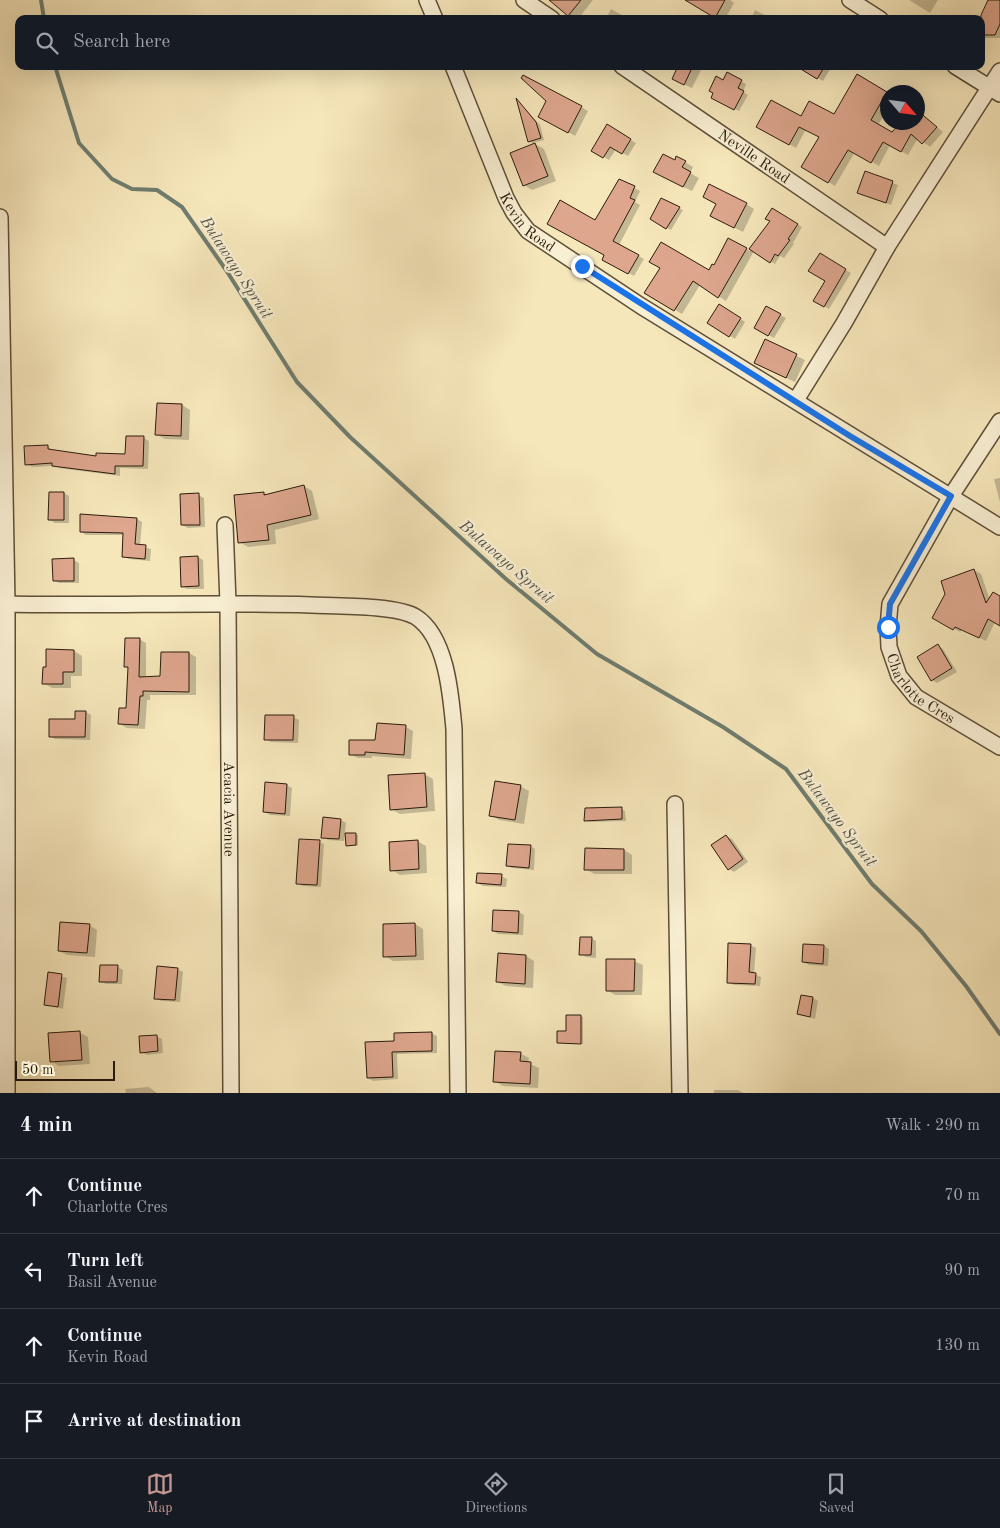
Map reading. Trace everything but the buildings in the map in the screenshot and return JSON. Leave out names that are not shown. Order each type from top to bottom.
[{"type":"street","points":[[427,0],[433,15]]},
{"type":"street","points":[[524,0],[546,15]]},
{"type":"street","points":[[850,0],[874,15]]},
{"type":"street","name":"Kevin Road","points":[[456,70],[506,198],[514,213],[528,231],[641,306],[1000,527]]},
{"type":"street","name":"Neville Road","points":[[628,70],[887,247]]},
{"type":"street","points":[[961,70],[995,91]]},
{"type":"street","points":[[796,400],[844,323],[887,247],[995,91],[1000,71]]},
{"type":"street","points":[[0,217],[7,1093]]},
{"type":"street","name":"Charlotte Cres","points":[[1000,421],[951,496],[890,604],[888,621],[889,646],[899,676],[916,698],[1000,747]]},
{"type":"street","name":"Acacia Avenue","points":[[225,525],[228,603],[231,1093]]},
{"type":"street","points":[[4,604],[228,603],[340,606],[404,612],[417,618],[433,635],[449,680],[454,729],[458,1093]]},
{"type":"street","points":[[675,804],[680,1093]]},
{"type":"waterway","name":"Bulawayo Spruit","points":[[41,0],[43,15]]},
{"type":"waterway","name":"Bulawayo Spruit","points":[[56,70],[79,143],[112,179],[132,189],[157,190],[182,207],[226,270],[297,382],[350,437],[506,579],[597,654],[723,727],[786,769],[872,884],[921,931],[966,986],[1000,1034]]},
{"type":"route","points":[[582,266],[641,306],[796,400],[850,436],[951,496],[890,604],[888,627]]}]
